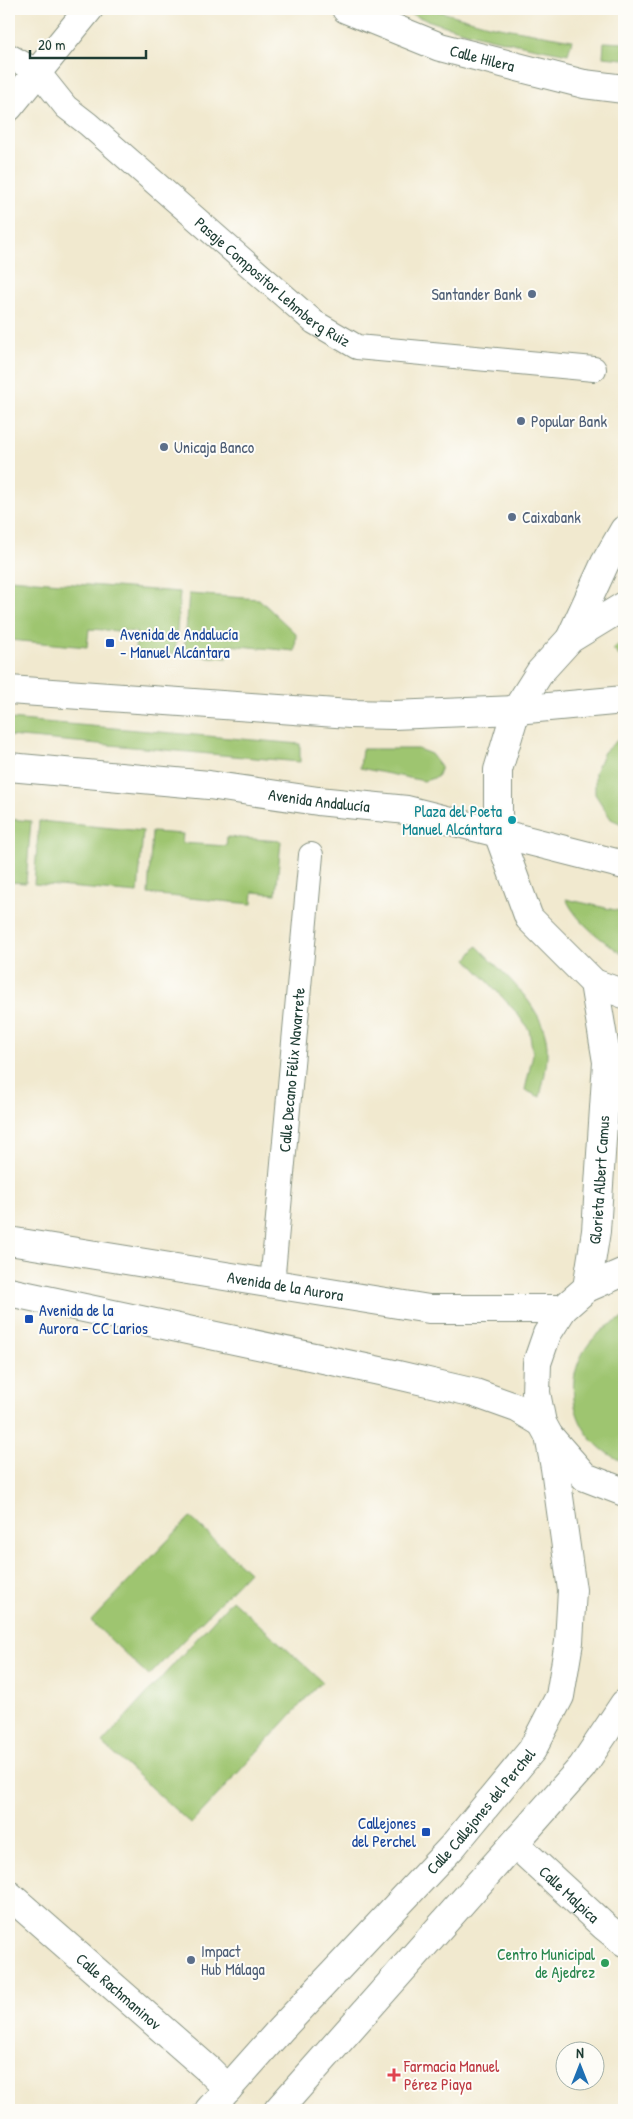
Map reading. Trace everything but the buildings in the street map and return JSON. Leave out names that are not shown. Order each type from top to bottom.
[{"type":"main road","points":[[9,107],[89,9]]},
{"type":"main road","name":"Calle Hilera","points":[[346,9],[440,47],[584,84],[624,89]]},
{"type":"main road","points":[[570,640],[605,563],[624,530]]},
{"type":"main road","points":[[624,606],[570,640],[540,672],[516,710],[498,770],[498,833],[530,918],[594,983],[624,994]]},
{"type":"main road","points":[[9,690],[350,714],[393,715],[516,710],[624,700]]},
{"type":"main road","name":"Avenida Andalucía","points":[[9,767],[209,785],[318,801],[407,810],[624,865]]},
{"type":"main road","name":"Glorieta Albert Camus","points":[[587,1288],[596,1231],[607,1062],[594,983]]},
{"type":"main road","name":"Avenida de la Aurora","points":[[9,1241],[429,1309],[563,1309]]},
{"type":"main road","points":[[546,1429],[536,1394],[537,1363],[547,1334],[563,1309],[587,1288],[624,1272]]},
{"type":"main road","points":[[9,1292],[369,1369],[476,1394],[517,1408],[546,1429],[585,1477],[624,1492]]},
{"type":"main road","name":"Calle Callejones del Perchel","points":[[209,2110],[281,2029],[452,1847],[532,1750],[560,1696],[570,1642],[572,1590],[555,1468],[546,1429]]},
{"type":"main road","points":[[278,2110],[582,1767],[624,1704]]},
{"type":"main road","name":"Calle Malpica","points":[[515,1844],[624,1942]]},
{"type":"main road","name":"Calle Rachmaninov","points":[[9,1895],[208,2070],[228,2090]]},
{"type":"street","points":[[9,56],[38,72]]},
{"type":"street","name":"Pasaje Compositor Lehmberg Ruiz","points":[[38,72],[66,107],[88,124],[314,322],[356,347],[594,369]]},
{"type":"street","name":"Calle Decano Félix Navarrete","points":[[272,1284],[311,855]]},
{"type":"green space","points":[[398,9],[431,9],[488,25],[572,40],[568,54],[503,41],[461,30]]},
{"type":"green space","points":[[604,42],[624,43],[624,59],[603,57]]},
{"type":"green space","points":[[9,579],[180,592],[175,654],[135,651],[136,632],[89,629],[87,647],[9,640]]},
{"type":"green space","points":[[189,594],[259,599],[296,634],[295,651],[228,645],[227,658],[184,655]]},
{"type":"green space","points":[[624,640],[624,655],[619,656],[613,649]]},
{"type":"green space","points":[[9,719],[300,744],[300,762],[9,736]]},
{"type":"green space","points":[[624,736],[624,825],[611,819],[595,794],[595,772],[604,752]]},
{"type":"green space","points":[[362,749],[418,749],[431,754],[441,767],[437,777],[424,781],[360,768]]},
{"type":"green space","points":[[9,819],[31,821],[26,883],[9,882]]},
{"type":"green space","points":[[39,821],[143,831],[138,893],[34,884]]},
{"type":"green space","points":[[152,832],[183,834],[182,843],[226,846],[227,837],[281,841],[276,894],[253,892],[252,904],[148,894]]},
{"type":"green space","points":[[566,899],[624,912],[624,955],[584,924]]},
{"type":"green space","points":[[477,946],[523,994],[541,1023],[546,1038],[547,1054],[546,1070],[540,1097],[525,1090],[533,1054],[529,1030],[516,1012],[467,959]]},
{"type":"green space","points":[[624,1318],[624,1462],[602,1449],[586,1432],[576,1411],[573,1390],[577,1368],[586,1348],[602,1331]]},
{"type":"green space","points":[[190,1517],[249,1572],[149,1676],[91,1621]]},
{"type":"green space","points":[[232,1600],[322,1681],[191,1824],[102,1743]]},
{"type":"place","name":"Santander Bank","points":[[532,294]]},
{"type":"place","name":"Popular Bank","points":[[521,421]]},
{"type":"place","name":"Unicaja Banco","points":[[164,447]]},
{"type":"place","name":"Caixabank","points":[[512,517]]},
{"type":"place","name":"Avenida de Andalucía - Manuel Alcántara","points":[[110,643]]},
{"type":"place","name":"Plaza del Poeta Manuel Alcántara","points":[[512,820]]},
{"type":"place","name":"Avenida de la Aurora - CC Larios","points":[[29,1319]]},
{"type":"place","name":"Callejones del Perchel","points":[[426,1832]]},
{"type":"place","name":"Impact Hub Málaga","points":[[191,1960]]},
{"type":"place","name":"Centro Municipal de Ajedrez","points":[[605,1963]]},
{"type":"place","name":"Farmacia Manuel Pérez Piaya","points":[[394,2075]]}]
